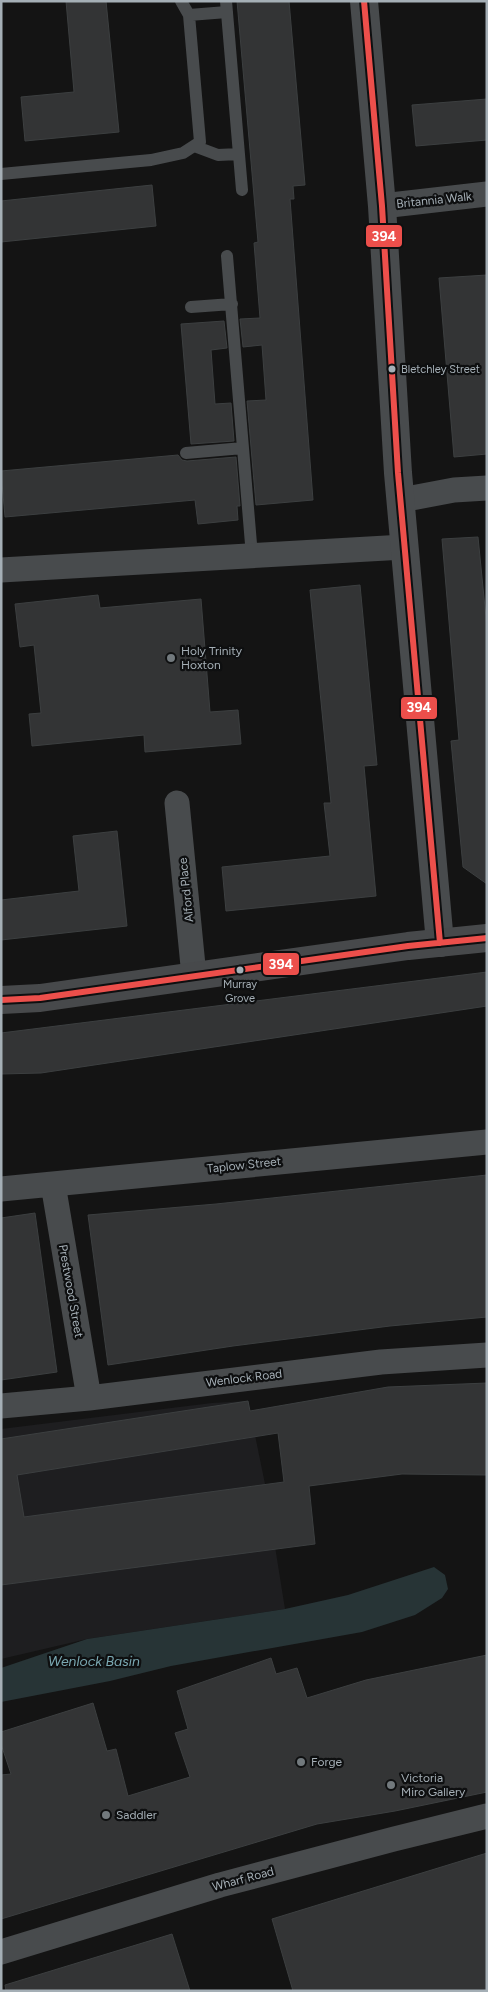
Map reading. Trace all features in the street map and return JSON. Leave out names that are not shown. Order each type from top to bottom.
[{"type":"main road","points":[[1,1000],[40,998],[487,938]]},
{"type":"street","points":[[364,1],[382,206],[404,547],[440,943]]},
{"type":"street","name":"Britannia Walk","points":[[382,206],[487,194]]},
{"type":"street","points":[[401,500],[454,490],[487,488]]},
{"type":"street","points":[[1,570],[404,547]]},
{"type":"street","name":"Alford Place","points":[[177,803],[194,976]]},
{"type":"street","name":"Taplow Street","points":[[1,1188],[487,1142]]},
{"type":"street","name":"Prestwood Street","points":[[53,1184],[89,1398]]},
{"type":"street","name":"Wenlock Road","points":[[1,1406],[89,1398],[381,1362],[487,1355]]},
{"type":"street","name":"Wharf Road","points":[[1,1952],[220,1885],[487,1816]]},
{"type":"lane","points":[[1,174],[151,160],[183,153],[200,142],[190,15],[181,1]]},
{"type":"lane","points":[[190,15],[227,6],[242,190]]},
{"type":"lane","points":[[194,146],[218,155],[239,154]]},
{"type":"lane","points":[[227,256],[252,556]]},
{"type":"lane","points":[[191,307],[232,304]]},
{"type":"lane","points":[[186,453],[243,448]]},
{"type":"shaded area","points":[[248,1401],[265,1484],[285,1609],[87,1639],[1,1659],[1,1429],[212,1403]]},
{"type":"water","name":"Wenlock Basin","points":[[434,1567],[445,1575],[448,1589],[442,1598],[415,1615],[362,1632],[171,1666],[110,1681],[1,1702],[1,1668],[87,1639],[285,1609],[348,1595]]},
{"type":"building","points":[[66,1],[106,1],[119,132],[25,141],[21,97],[74,92]]},
{"type":"building","points":[[237,1],[289,1],[305,185],[293,186],[294,199],[290,199],[313,500],[256,505],[247,401],[266,400],[262,345],[243,347],[240,319],[260,318],[254,243],[258,242]]},
{"type":"building","points":[[487,99],[487,140],[416,146],[412,105]]},
{"type":"building","points":[[152,185],[156,226],[1,242],[1,201]]},
{"type":"building","points":[[487,275],[487,454],[454,457],[439,278]]},
{"type":"building","points":[[224,321],[227,348],[211,350],[215,404],[231,403],[234,441],[191,444],[181,324]]},
{"type":"building","points":[[178,455],[182,460],[187,461],[236,457],[240,506],[237,506],[238,520],[198,524],[195,500],[5,517],[1,471]]},
{"type":"building","points":[[478,537],[487,628],[487,884],[463,867],[451,741],[459,740],[442,539]]},
{"type":"building","points":[[360,585],[377,765],[364,766],[376,896],[226,911],[222,867],[330,856],[324,803],[331,803],[310,590]]},
{"type":"building","points":[[98,595],[100,608],[201,599],[210,712],[238,710],[241,744],[145,752],[144,735],[32,746],[29,714],[41,713],[34,645],[20,647],[15,604]]},
{"type":"building","points":[[117,831],[127,926],[1,940],[1,900],[79,891],[73,836]]},
{"type":"building","points":[[487,972],[487,1006],[41,1073],[1,1074],[1,1033]]},
{"type":"building","points":[[487,1175],[487,1317],[390,1326],[233,1346],[108,1365],[88,1215],[216,1204]]},
{"type":"building","points":[[35,1213],[57,1372],[1,1380],[1,1218]]},
{"type":"building","points":[[487,1383],[487,1475],[402,1474],[309,1486],[315,1544],[1,1585],[1,1439],[248,1401],[250,1411],[388,1387]],"holes":[[[278,1433],[284,1482],[24,1517],[17,1475]]]},
{"type":"building","points":[[487,1655],[487,1792],[395,1811],[317,1824],[1,1919],[1,1775],[11,1774],[1,1744],[1,1732],[93,1703],[107,1751],[116,1749],[128,1796],[190,1777],[175,1733],[188,1729],[177,1691],[271,1658],[276,1674],[297,1668],[307,1698],[366,1680]]},
{"type":"building","points":[[487,1853],[487,1991],[293,1991],[272,1919]]},
{"type":"building","points":[[172,1934],[190,1991],[6,1991],[5,1985]]},
{"type":"transit line","name":"394","points":[[364,1],[382,206],[398,473],[440,943]]},
{"type":"transit line","name":"394","points":[[1,1000],[40,998],[408,946],[487,938]]},
{"type":"place","name":"Bletchley Street","points":[[392,369]]},
{"type":"place","name":"Holy Trinity Hoxton","points":[[171,658]]},
{"type":"place","name":"Murray Grove","points":[[240,970]]},
{"type":"place","name":"Forge","points":[[301,1762]]},
{"type":"place","name":"Victoria Miro Gallery","points":[[391,1785]]},
{"type":"place","name":"Saddler","points":[[106,1815]]}]
